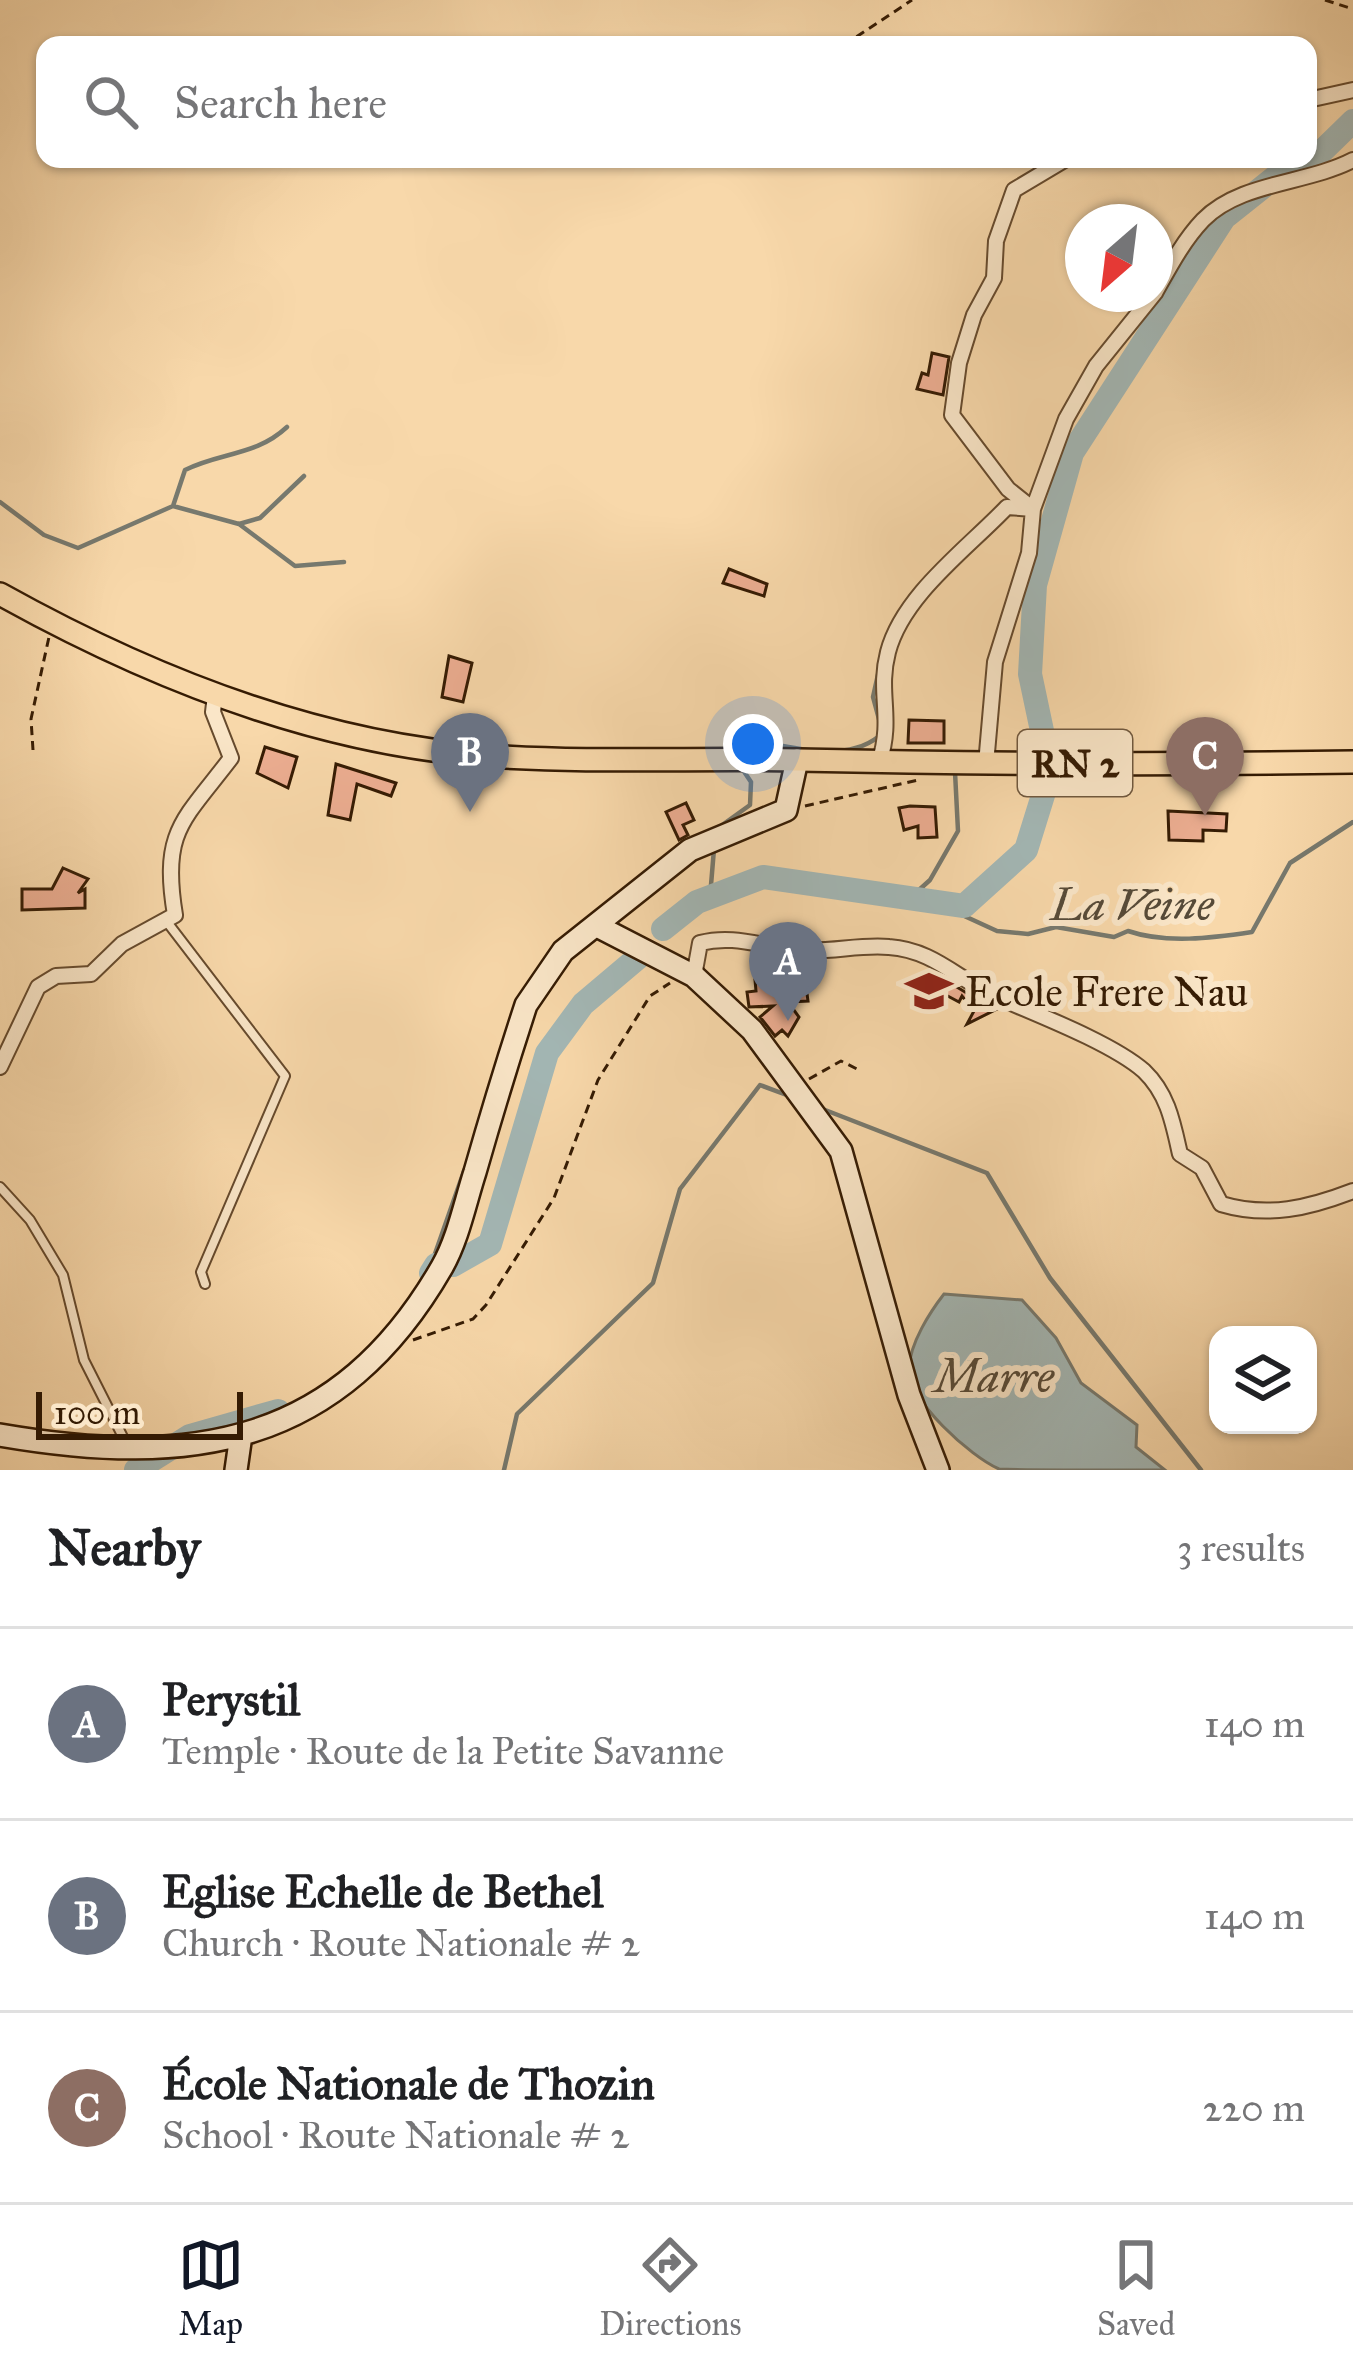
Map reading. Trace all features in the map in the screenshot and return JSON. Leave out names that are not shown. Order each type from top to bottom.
[{"type":"main road","name":"RN 2","points":[[0,594],[54,624],[215,695],[352,734],[486,756],[986,764],[1353,761]]},
{"type":"street","points":[[1317,98],[1353,90]]},
{"type":"street","points":[[1173,266],[1206,217],[1254,191],[1322,176],[1353,160]]},
{"type":"street","points":[[1033,508],[1009,489],[952,415],[958,363],[974,315],[994,278],[996,241],[1014,190],[1051,168]]},
{"type":"street","points":[[986,764],[995,662],[1029,553],[1033,508],[1066,419],[1096,365],[1139,312]]},
{"type":"street","points":[[879,763],[890,730],[885,698],[889,649],[906,612],[1007,508],[1033,508]]},
{"type":"street","points":[[0,1067],[38,987],[56,976],[91,974],[122,944],[175,915],[169,848],[176,830],[231,758],[213,712],[215,695]]},
{"type":"street","points":[[0,1435],[70,1447],[127,1447],[241,1436],[308,1411],[388,1349],[443,1265],[526,1005],[562,951],[710,844],[786,810],[797,760]]},
{"type":"street","points":[[598,926],[690,974],[752,1030],[841,1151],[909,1395],[938,1470]]},
{"type":"street","points":[[690,974],[700,943],[732,935],[783,949],[831,953],[887,946],[936,958],[994,996],[1040,1010],[1143,1070],[1169,1105],[1180,1154],[1202,1168],[1221,1204],[1253,1214],[1314,1206],[1353,1191]]},
{"type":"street","points":[[236,1470],[241,1436]]},
{"type":"lane","points":[[166,920],[285,1076],[201,1272],[205,1284]]},
{"type":"lane","points":[[0,1187],[30,1220],[63,1275],[84,1360],[127,1447]]},
{"type":"path","points":[[858,36],[912,0]]},
{"type":"path","points":[[1325,0],[1353,9]]},
{"type":"path","points":[[33,750],[31,719],[54,624]]},
{"type":"path","points":[[786,810],[921,779]]},
{"type":"path","points":[[388,1349],[473,1319],[486,1305],[554,1198],[598,1080],[650,996],[690,974]]},
{"type":"path","points":[[798,1087],[841,1061],[861,1071]]},
{"type":"water","name":"Marre","points":[[944,1294],[1022,1300],[1056,1338],[1081,1383],[1137,1425],[1136,1447],[1165,1470],[999,1469],[973,1453],[929,1411],[911,1381],[913,1348]]},
{"type":"building","points":[[932,353],[949,357],[943,395],[917,389],[922,373],[928,375]]},
{"type":"building","points":[[729,569],[767,584],[764,596],[723,583]]},
{"type":"building","points":[[449,656],[472,663],[463,702],[442,697]]},
{"type":"building","points":[[909,720],[944,721],[944,743],[908,743]]},
{"type":"building","points":[[265,747],[297,757],[288,788],[257,773]]},
{"type":"building","points":[[336,764],[396,783],[391,796],[357,784],[350,820],[328,815]]},
{"type":"building","points":[[686,803],[694,820],[683,825],[688,835],[679,840],[666,812]]},
{"type":"building","points":[[935,807],[937,837],[918,838],[918,826],[904,830],[899,808]]},
{"type":"building","points":[[1168,811],[1227,814],[1226,831],[1203,830],[1203,841],[1169,840]]},
{"type":"building","points":[[63,868],[88,879],[78,893],[85,889],[85,908],[22,910],[22,889],[52,889]]},
{"type":"building","points":[[785,969],[787,988],[806,986],[808,1001],[788,1002],[799,1017],[788,1036],[782,1030],[775,1036],[760,1017],[773,1006],[749,1007],[747,992],[756,991],[755,980],[774,979],[773,970]]},
{"type":"building","points":[[934,973],[997,1009],[967,1024],[974,1011],[962,996],[959,1002],[927,985]]},
{"type":"waterway","points":[[1317,156],[1353,121]]},
{"type":"waterway","points":[[1045,745],[1030,674],[1035,585],[1072,453],[1224,218],[1274,178],[1295,168]]},
{"type":"waterway","points":[[173,506],[185,470],[251,449],[287,427]]},
{"type":"waterway","points":[[0,502],[44,535],[78,548],[173,506],[239,524],[260,518],[304,476]]},
{"type":"waterway","points":[[239,524],[295,566],[344,562]]},
{"type":"waterway","points":[[879,670],[873,697],[880,723]]},
{"type":"waterway","points":[[738,753],[746,738],[831,751],[848,750],[878,737]]},
{"type":"waterway","points":[[718,828],[750,805],[751,782],[743,770]]},
{"type":"waterway","points":[[909,899],[930,880],[958,831],[955,772]]},
{"type":"waterway","points":[[663,929],[697,902],[763,877],[964,906],[1026,850],[1049,776]]},
{"type":"waterway","name":"La Veine","points":[[936,903],[997,931],[1028,934],[1056,927],[1114,937],[1128,931],[1173,939],[1252,932],[1290,863],[1353,822]]},
{"type":"waterway","points":[[710,897],[714,849]]},
{"type":"waterway","points":[[431,1273],[436,1265],[453,1265],[490,1244],[547,1053],[583,1004],[641,955]]},
{"type":"waterway","points":[[504,1470],[517,1414],[653,1283],[680,1189],[760,1085],[792,1097]]},
{"type":"waterway","points":[[820,1108],[987,1173],[1050,1278],[1201,1470]]},
{"type":"waterway","points":[[430,1268],[464,1171]]},
{"type":"waterway","points":[[136,1470],[190,1436],[278,1411]]},
{"type":"place","name":"Eglise Echelle de Bethel","points":[[470,812]]},
{"type":"place","name":"École Nationale de Thozin","points":[[1205,816]]},
{"type":"place","name":"Ecole Frere Nau","points":[[929,991]]},
{"type":"place","name":"Perystil","points":[[788,1021]]}]
